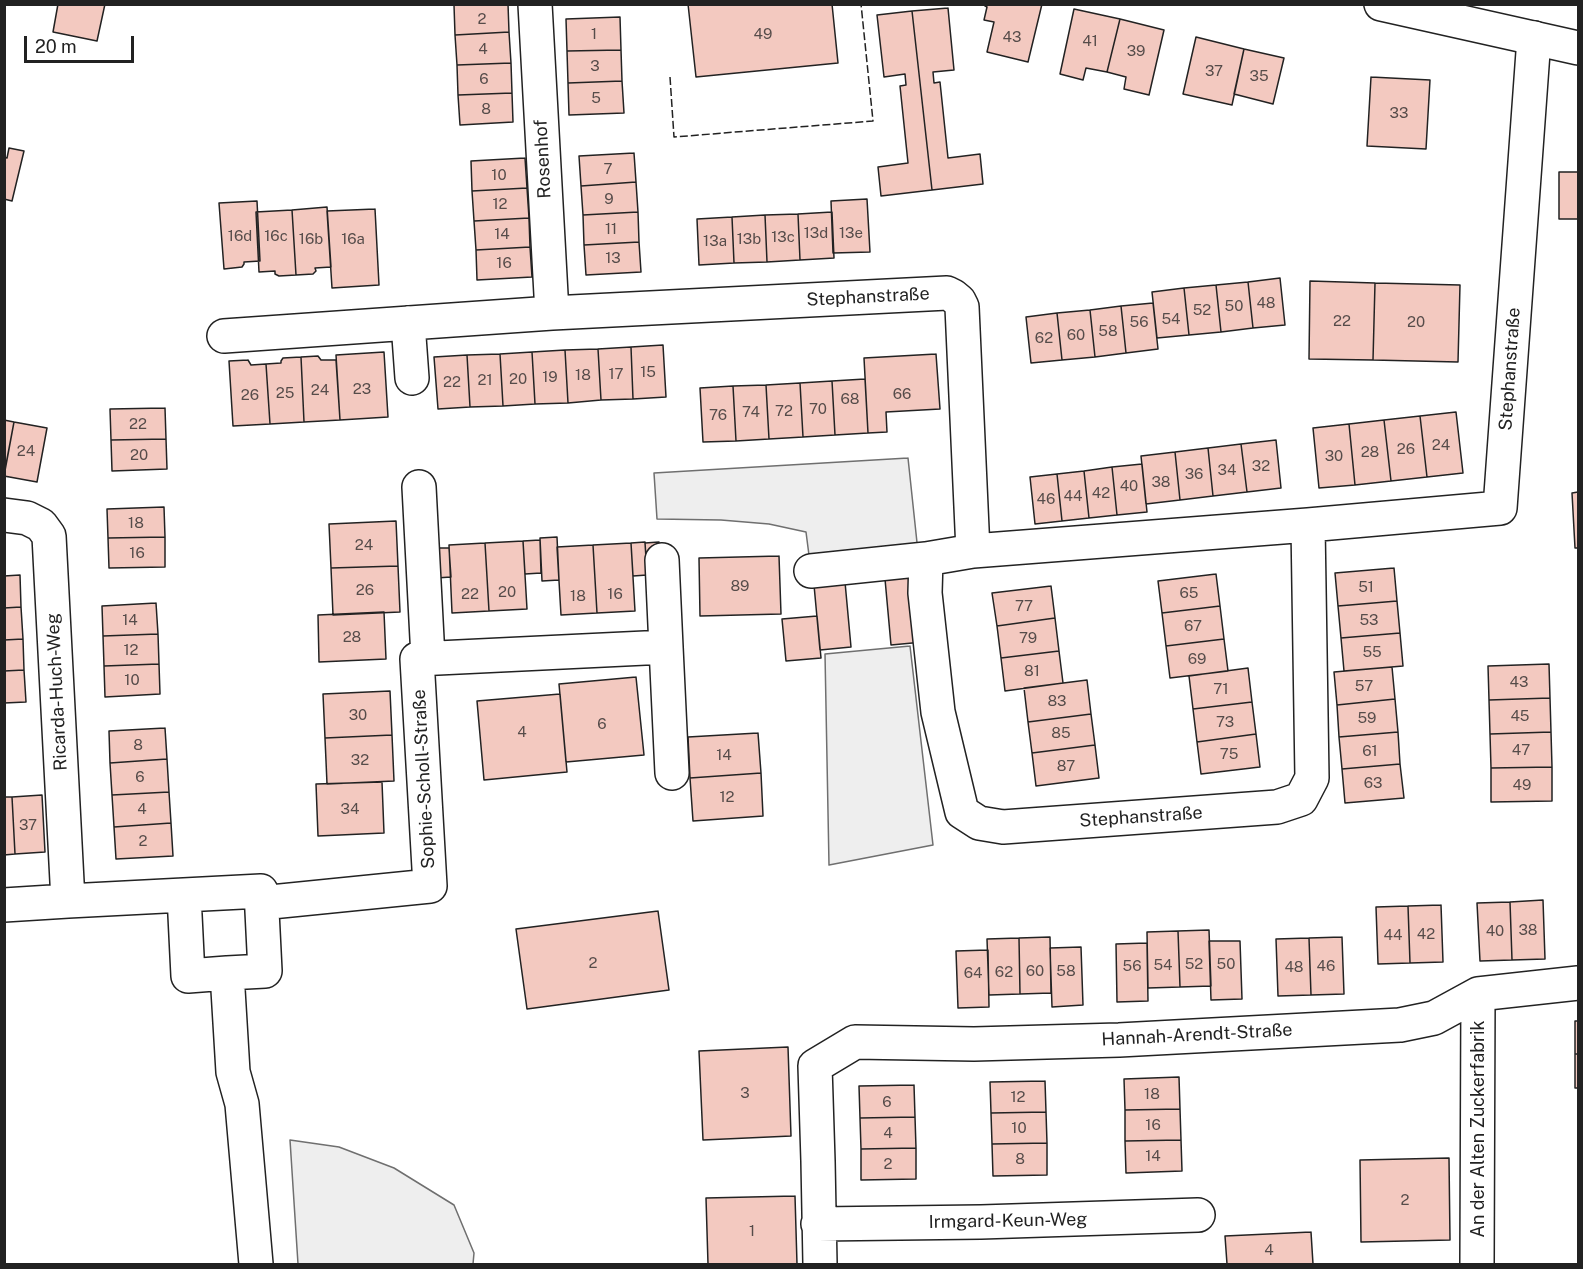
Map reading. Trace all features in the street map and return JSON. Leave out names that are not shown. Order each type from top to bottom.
[{"type":"street","name":"Rosenhof","points":[[535,4],[552,313]]},
{"type":"street","points":[[1381,4],[1578,48]]},
{"type":"street","name":"Stephanstraße","points":[[811,572],[926,560],[973,551],[1500,508],[1534,38]]},
{"type":"street","name":"Stephanstraße","points":[[552,313],[947,293],[953,296],[962,307],[973,551]]},
{"type":"street","points":[[224,336],[552,313]]},
{"type":"street","points":[[408,323],[412,378]]},
{"type":"street","name":"Sophie-Scholl-Straße","points":[[261,903],[430,886],[417,659],[428,658],[419,487]]},
{"type":"street","name":"Ricarda-Huch-Weg","points":[[4,515],[27,518],[41,525],[49,536],[68,901]]},
{"type":"street","name":"Stephanstraße","points":[[926,560],[926,602],[938,712],[962,812],[979,823],[1003,827],[1277,807],[1301,799],[1312,778],[1308,525]]},
{"type":"street","points":[[662,560],[672,773]]},
{"type":"street","points":[[428,658],[666,647]]},
{"type":"street","points":[[4,905],[68,901],[261,891],[265,971],[188,976],[184,895]]},
{"type":"street","points":[[227,973],[233,1072],[242,1104],[256,1264]]},
{"type":"street","name":"Hannah-Arendt-Straße","points":[[818,1224],[815,1066],[855,1042],[985,1044],[1119,1040],[1400,1025],[1434,1018],[1478,994],[1578,982]]},
{"type":"street","name":"An der Alten Zuckerfabrik","points":[[1478,994],[1478,1264]]},
{"type":"street","name":"Irmgard-Keun-Weg","points":[[818,1224],[981,1222],[1198,1215]]},
{"type":"street","points":[[818,1224],[820,1264]]},
{"type":"shaded area","points":[[908,458],[918,552],[810,563],[806,532],[769,524],[721,520],[657,519],[654,473]]},
{"type":"shaded area","points":[[910,646],[933,845],[829,865],[825,654]]},
{"type":"shaded area","points":[[290,1140],[339,1147],[394,1168],[454,1205],[474,1253],[473,1264],[298,1264]]},
{"type":"building","points":[[58,4],[105,4],[97,41],[53,32]]},
{"type":"building","points":[[508,4],[509,32],[455,35],[454,5]]},
{"type":"building","points":[[688,4],[832,4],[838,63],[696,77]]},
{"type":"building","points":[[982,4],[1042,4],[1028,62],[987,52],[994,22],[984,20],[987,7]]},
{"type":"building","points":[[948,8],[954,70],[933,72],[934,83],[940,82],[948,158],[980,154],[983,184],[932,190],[912,11]]},
{"type":"building","points":[[1074,9],[1120,19],[1107,72],[1086,68],[1083,80],[1060,74]]},
{"type":"building","points":[[912,11],[932,190],[881,196],[878,167],[908,163],[900,86],[906,85],[905,74],[884,77],[877,15]]},
{"type":"building","points":[[620,17],[621,50],[567,51],[566,19]]},
{"type":"building","points":[[1120,19],[1164,30],[1149,95],[1124,89],[1126,77],[1107,72]]},
{"type":"building","points":[[509,32],[511,63],[457,65],[455,35]]},
{"type":"building","points":[[1196,37],[1244,49],[1232,105],[1183,94]]},
{"type":"building","points":[[1244,49],[1284,58],[1273,104],[1234,94]]},
{"type":"building","points":[[621,50],[622,81],[568,83],[567,51]]},
{"type":"building","points":[[511,63],[512,93],[458,95],[457,65]]},
{"type":"building","points":[[1371,77],[1430,80],[1426,149],[1367,146]]},
{"type":"building","points":[[622,81],[624,113],[569,115],[568,83]]},
{"type":"building","points":[[512,93],[513,122],[460,125],[458,95]]},
{"type":"building","points":[[9,148],[24,151],[12,201],[4,199],[4,157],[7,158]]},
{"type":"building","points":[[634,153],[636,182],[581,186],[579,156]]},
{"type":"building","points":[[525,158],[527,188],[472,191],[471,161]]},
{"type":"building","points":[[1559,172],[1578,172],[1578,219],[1559,219]]},
{"type":"building","points":[[636,182],[638,212],[583,215],[581,186]]},
{"type":"building","points":[[527,188],[529,218],[474,221],[472,191]]},
{"type":"building","points":[[867,199],[870,252],[833,253],[831,201]]},
{"type":"building","points":[[257,201],[260,261],[244,262],[242,267],[224,269],[219,203]]},
{"type":"building","points":[[327,207],[331,267],[315,268],[316,271],[313,274],[296,275],[292,210]]},
{"type":"building","points":[[375,209],[379,285],[332,288],[327,211]]},
{"type":"building","points":[[292,210],[296,275],[279,276],[275,274],[275,271],[259,272],[256,212]]},
{"type":"building","points":[[638,212],[639,242],[584,245],[583,215]]},
{"type":"building","points":[[832,212],[834,258],[800,260],[798,214]]},
{"type":"building","points":[[798,214],[800,260],[767,262],[765,215]]},
{"type":"building","points":[[765,215],[767,262],[734,263],[732,217]]},
{"type":"building","points":[[732,217],[734,263],[699,265],[697,219]]},
{"type":"building","points":[[529,218],[530,247],[476,250],[474,221]]},
{"type":"building","points":[[639,242],[641,272],[586,275],[584,245]]},
{"type":"building","points":[[530,247],[532,277],[477,280],[476,250]]},
{"type":"building","points":[[1280,278],[1285,325],[1253,328],[1248,282]]},
{"type":"building","points":[[1310,281],[1375,283],[1373,360],[1309,359]]},
{"type":"building","points":[[1248,282],[1253,328],[1221,332],[1216,285]]},
{"type":"building","points":[[1375,283],[1460,285],[1458,362],[1373,360]]},
{"type":"building","points":[[1216,285],[1221,332],[1189,335],[1184,288]]},
{"type":"building","points":[[1184,288],[1189,335],[1157,338],[1152,292]]},
{"type":"building","points":[[1153,303],[1158,349],[1126,353],[1121,306]]},
{"type":"building","points":[[1121,306],[1126,353],[1095,357],[1090,310]]},
{"type":"building","points":[[1090,310],[1095,357],[1062,360],[1057,313]]},
{"type":"building","points":[[1057,313],[1062,360],[1031,363],[1026,317]]},
{"type":"building","points":[[663,345],[666,397],[633,399],[631,347]]},
{"type":"building","points":[[631,347],[633,399],[601,400],[598,349]]},
{"type":"building","points":[[598,349],[601,400],[568,403],[565,350]]},
{"type":"building","points":[[565,350],[568,403],[535,404],[532,352]]},
{"type":"building","points":[[384,352],[388,417],[340,420],[336,355]]},
{"type":"building","points":[[532,352],[535,404],[503,406],[500,354]]},
{"type":"building","points":[[500,354],[503,406],[470,407],[467,355]]},
{"type":"building","points":[[936,354],[940,409],[886,412],[887,432],[868,433],[864,358]]},
{"type":"building","points":[[467,355],[470,407],[438,409],[434,357]]},
{"type":"building","points":[[318,356],[321,360],[336,360],[340,420],[304,422],[301,357]]},
{"type":"building","points":[[301,357],[304,422],[270,424],[266,364],[281,363],[283,358]]},
{"type":"building","points":[[248,360],[251,365],[266,364],[270,424],[233,426],[229,361]]},
{"type":"building","points":[[865,379],[868,433],[835,435],[832,381]]},
{"type":"building","points":[[832,381],[835,435],[803,437],[800,383]]},
{"type":"building","points":[[800,383],[803,437],[769,439],[766,385]]},
{"type":"building","points":[[766,385],[769,439],[736,441],[733,386]]},
{"type":"building","points":[[733,386],[736,441],[703,442],[700,388]]},
{"type":"building","points":[[165,408],[166,439],[111,440],[110,409]]},
{"type":"building","points":[[1456,412],[1463,473],[1427,477],[1420,416]]},
{"type":"building","points":[[1420,416],[1427,477],[1391,481],[1384,420]]},
{"type":"building","points":[[4,420],[14,422],[4,475]]},
{"type":"building","points":[[1384,420],[1391,481],[1355,485],[1349,424]]},
{"type":"building","points":[[14,422],[47,428],[37,482],[4,476]]},
{"type":"building","points":[[1349,424],[1355,485],[1319,488],[1313,428]]},
{"type":"building","points":[[166,439],[167,469],[112,471],[111,440]]},
{"type":"building","points":[[1276,440],[1281,488],[1247,492],[1241,444]]},
{"type":"building","points":[[1241,444],[1247,492],[1213,496],[1208,448]]},
{"type":"building","points":[[1208,448],[1213,496],[1180,500],[1175,452]]},
{"type":"building","points":[[1175,452],[1180,500],[1146,504],[1141,456]]},
{"type":"building","points":[[1142,464],[1147,512],[1117,515],[1112,467]]},
{"type":"building","points":[[1112,467],[1117,515],[1089,518],[1084,471]]},
{"type":"building","points":[[1084,471],[1089,518],[1062,521],[1057,474]]},
{"type":"building","points":[[1057,474],[1062,521],[1035,524],[1030,477]]},
{"type":"building","points":[[1578,492],[1578,548],[1575,548],[1572,493]]},
{"type":"building","points":[[164,507],[165,537],[108,538],[107,509]]},
{"type":"building","points":[[396,521],[398,566],[331,568],[329,524]]},
{"type":"building","points":[[165,537],[165,567],[109,568],[108,538]]},
{"type":"building","points":[[557,537],[559,580],[542,581],[540,538]]},
{"type":"building","points":[[540,540],[541,573],[525,574],[523,541]]},
{"type":"building","points":[[523,541],[527,609],[489,611],[485,543]]},
{"type":"building","points":[[645,542],[647,575],[633,576],[631,543]]},
{"type":"building","points":[[659,542],[660,557],[646,558],[645,543]]},
{"type":"building","points":[[485,543],[489,611],[452,613],[449,545]]},
{"type":"building","points":[[631,543],[635,611],[597,613],[593,545]]},
{"type":"building","points":[[593,545],[597,613],[561,615],[557,547]]},
{"type":"building","points":[[435,548],[449,548],[451,577],[436,578]]},
{"type":"building","points":[[779,556],[781,614],[700,616],[699,558]]},
{"type":"building","points":[[398,566],[400,612],[333,615],[331,568]]},
{"type":"building","points":[[1394,568],[1397,601],[1338,606],[1335,573]]},
{"type":"building","points":[[1216,574],[1220,606],[1162,613],[1158,581]]},
{"type":"building","points":[[20,575],[21,607],[4,608],[4,576]]},
{"type":"building","points":[[917,576],[923,642],[891,645],[885,579]]},
{"type":"building","points":[[845,582],[851,647],[820,650],[814,585]]},
{"type":"building","points":[[1051,586],[1055,618],[997,626],[992,593]]},
{"type":"building","points":[[1397,601],[1400,633],[1341,638],[1338,606]]},
{"type":"building","points":[[156,603],[158,634],[103,636],[102,606]]},
{"type":"building","points":[[1220,606],[1224,639],[1166,646],[1162,613]]},
{"type":"building","points":[[21,607],[23,639],[4,640],[4,608]]},
{"type":"building","points":[[384,612],[386,659],[319,662],[318,615]]},
{"type":"building","points":[[817,616],[821,658],[786,661],[782,619]]},
{"type":"building","points":[[1055,618],[1059,651],[1001,658],[997,626]]},
{"type":"building","points":[[1400,633],[1403,666],[1344,671],[1341,638]]},
{"type":"building","points":[[158,634],[159,664],[104,666],[103,636]]},
{"type":"building","points":[[23,639],[24,670],[4,671],[4,640]]},
{"type":"building","points":[[1224,639],[1228,671],[1170,678],[1166,646]]},
{"type":"building","points":[[1059,651],[1063,683],[1005,691],[1001,658]]},
{"type":"building","points":[[159,664],[160,694],[105,697],[104,666]]},
{"type":"building","points":[[1549,664],[1550,698],[1489,700],[1488,666]]},
{"type":"building","points":[[1392,667],[1395,699],[1337,705],[1334,672]]},
{"type":"building","points":[[1248,668],[1252,702],[1193,709],[1189,676]]},
{"type":"building","points":[[24,670],[26,702],[4,703],[4,671]]},
{"type":"building","points":[[636,677],[644,755],[566,762],[559,684]]},
{"type":"building","points":[[1087,680],[1091,714],[1028,722],[1024,688]]},
{"type":"building","points":[[390,691],[392,735],[325,738],[323,694]]},
{"type":"building","points":[[560,694],[567,772],[484,780],[477,701]]},
{"type":"building","points":[[1550,698],[1551,732],[1490,734],[1489,700]]},
{"type":"building","points":[[1395,699],[1398,732],[1339,737],[1337,705]]},
{"type":"building","points":[[1252,702],[1256,734],[1197,742],[1193,709]]},
{"type":"building","points":[[1091,714],[1095,745],[1032,753],[1028,722]]},
{"type":"building","points":[[165,728],[167,759],[110,763],[109,731]]},
{"type":"building","points":[[1398,732],[1400,764],[1342,769],[1339,737]]},
{"type":"building","points":[[1551,732],[1552,767],[1491,768],[1490,734]]},
{"type":"building","points":[[758,733],[761,773],[690,778],[688,737]]},
{"type":"building","points":[[1256,734],[1260,767],[1201,774],[1197,742]]},
{"type":"building","points":[[392,735],[394,781],[327,784],[325,738]]},
{"type":"building","points":[[1095,745],[1099,778],[1036,786],[1032,753]]},
{"type":"building","points":[[167,759],[169,792],[112,795],[110,763]]},
{"type":"building","points":[[1400,764],[1404,798],[1345,803],[1342,769]]},
{"type":"building","points":[[1552,767],[1552,801],[1491,802],[1491,768]]},
{"type":"building","points":[[761,773],[763,816],[693,821],[690,778]]},
{"type":"building","points":[[382,782],[384,833],[318,836],[316,784]]},
{"type":"building","points":[[169,792],[171,823],[114,827],[112,795]]},
{"type":"building","points":[[42,795],[45,852],[15,854],[12,797]]},
{"type":"building","points":[[4,797],[12,797],[15,854],[4,855]]},
{"type":"building","points":[[171,823],[173,856],[116,859],[114,827]]},
{"type":"building","points":[[1543,900],[1545,959],[1512,960],[1510,902]]},
{"type":"building","points":[[1510,902],[1512,960],[1480,961],[1477,903]]},
{"type":"building","points":[[1441,905],[1443,962],[1410,963],[1408,906]]},
{"type":"building","points":[[1408,906],[1410,963],[1378,964],[1376,907]]},
{"type":"building","points":[[658,911],[669,990],[527,1009],[516,929]]},
{"type":"building","points":[[1209,930],[1211,986],[1180,987],[1178,931]]},
{"type":"building","points":[[1178,931],[1180,987],[1148,988],[1147,932]]},
{"type":"building","points":[[1050,937],[1051,993],[1020,994],[1019,938]]},
{"type":"building","points":[[1342,937],[1344,994],[1311,995],[1309,938]]},
{"type":"building","points":[[1019,938],[1020,994],[989,995],[987,939]]},
{"type":"building","points":[[1309,938],[1311,995],[1278,996],[1276,939]]},
{"type":"building","points":[[1209,941],[1240,941],[1242,999],[1211,1000]]},
{"type":"building","points":[[1147,943],[1148,1001],[1117,1002],[1116,944]]},
{"type":"building","points":[[1081,947],[1083,1005],[1052,1007],[1050,948]]},
{"type":"building","points":[[988,950],[989,1007],[958,1008],[956,951]]},
{"type":"building","points":[[1575,1021],[1578,1021],[1578,1054],[1575,1054]]},
{"type":"building","points":[[788,1047],[791,1136],[703,1140],[699,1051]]},
{"type":"building","points":[[1575,1054],[1578,1054],[1578,1088],[1575,1088]]},
{"type":"building","points":[[1179,1077],[1180,1109],[1125,1110],[1124,1079]]},
{"type":"building","points":[[1045,1081],[1046,1112],[991,1113],[990,1082]]},
{"type":"building","points":[[914,1085],[915,1117],[860,1118],[859,1086]]},
{"type":"building","points":[[1180,1109],[1181,1140],[1125,1141],[1125,1110]]},
{"type":"building","points":[[1046,1112],[1047,1143],[992,1144],[991,1113]]},
{"type":"building","points":[[915,1117],[916,1148],[861,1149],[860,1118]]},
{"type":"building","points":[[1181,1140],[1182,1171],[1126,1173],[1125,1141]]},
{"type":"building","points":[[1047,1143],[1047,1175],[993,1176],[992,1144]]},
{"type":"building","points":[[916,1148],[916,1179],[861,1180],[861,1149]]},
{"type":"building","points":[[1449,1158],[1450,1240],[1361,1242],[1360,1160]]},
{"type":"building","points":[[795,1196],[797,1264],[708,1264],[706,1198]]},
{"type":"building","points":[[1311,1232],[1313,1264],[1227,1264],[1225,1236]]},
{"type":"fence","points":[[670,77],[674,137],[873,121],[861,4]]}]
